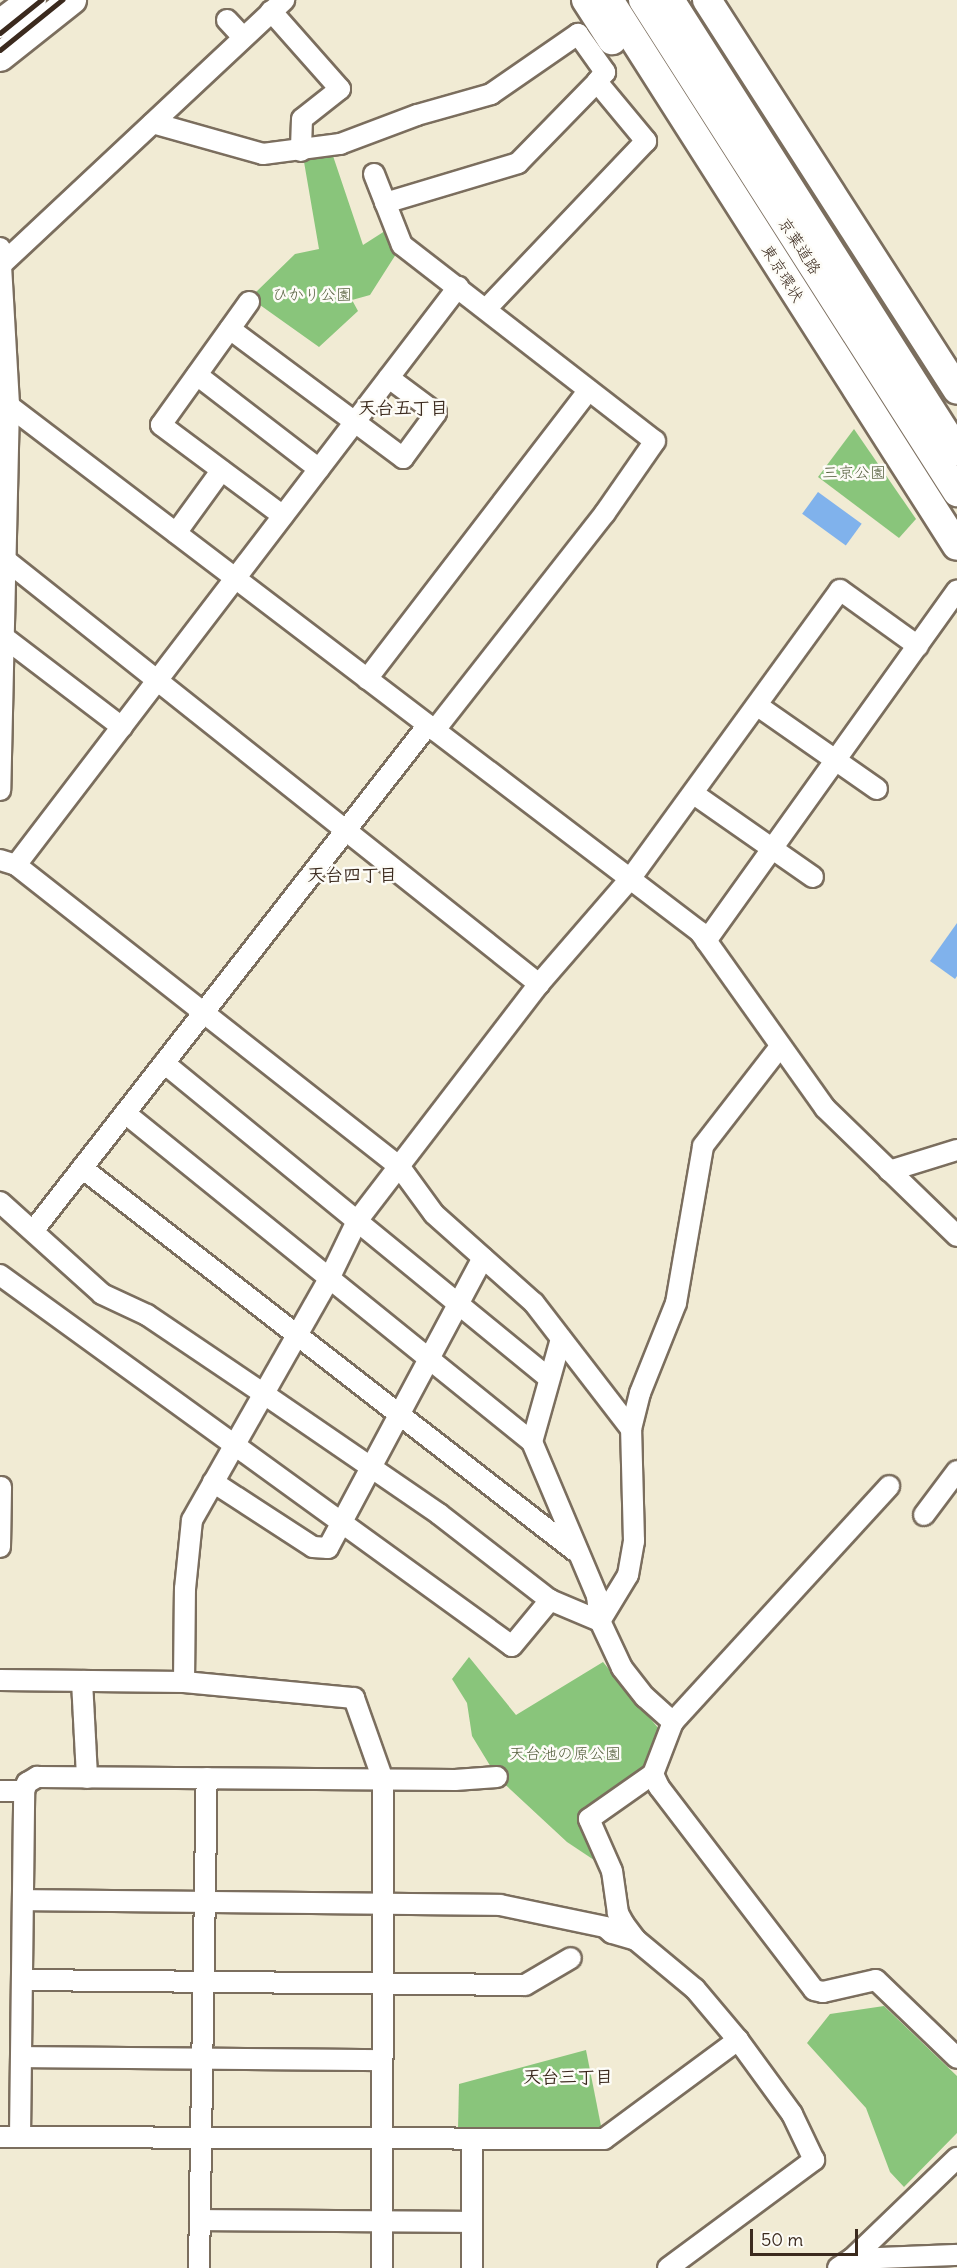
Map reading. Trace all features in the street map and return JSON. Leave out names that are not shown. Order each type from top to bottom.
[{"type":"highway","points":[[0,24],[32,0]]},
{"type":"highway","points":[[0,57],[72,0]]},
{"type":"highway","points":[[586,0],[693,153],[715,165]]},
{"type":"highway","name":"東京環状","points":[[609,0],[957,546]]},
{"type":"highway","name":"京葉道路","points":[[643,0],[957,492]]},
{"type":"highway","name":"京葉道路","points":[[670,0],[957,451]]},
{"type":"highway","points":[[707,0],[957,390]]},
{"type":"highway","points":[[728,0],[752,46],[770,99]]},
{"type":"street","points":[[0,790],[7,561],[1,257],[153,123],[278,5],[340,89],[302,119],[302,151]]},
{"type":"street","points":[[227,20],[243,37]]},
{"type":"street","points":[[153,123],[263,154],[302,151],[340,144],[417,115],[490,94],[578,34],[605,72],[518,163],[385,203]]},
{"type":"street","points":[[487,308],[646,141],[597,82]]},
{"type":"street","points":[[33,1231],[346,830],[605,513],[655,441],[459,286],[402,245],[374,174]]},
{"type":"street","points":[[459,286],[122,727],[8,862],[204,1012],[399,1166],[434,1214],[534,1303],[632,1429]]},
{"type":"street","points":[[249,302],[160,425],[283,516]]},
{"type":"street","points":[[230,329],[404,458],[436,413],[389,378]]},
{"type":"street","points":[[197,375],[319,469]]},
{"type":"street","points":[[367,679],[589,390]]},
{"type":"street","points":[[4,401],[630,879],[706,941],[779,1048],[825,1108],[957,1236]]},
{"type":"street","points":[[176,533],[221,471]]},
{"type":"street","points":[[7,561],[539,984]]},
{"type":"street","points":[[184,1682],[185,1589],[192,1520],[329,1279],[357,1221],[539,984],[630,879],[758,706],[840,590],[918,646]]},
{"type":"street","points":[[706,941],[957,591]]},
{"type":"street","points":[[5,638],[122,727]]},
{"type":"street","points":[[758,706],[877,789]]},
{"type":"street","points":[[694,794],[813,877]]},
{"type":"street","points":[[600,1621],[627,1575],[634,1541],[632,1429],[640,1393],[676,1303],[703,1146],[779,1048]]},
{"type":"street","points":[[164,1063],[458,1306],[548,1377]]},
{"type":"street","points":[[125,1113],[532,1442],[575,1551],[597,1596],[600,1621],[622,1668],[645,1697],[673,1722]]},
{"type":"street","points":[[889,1171],[957,1150]]},
{"type":"street","points":[[82,1168],[188,1248],[205,1266],[298,1333],[399,1415],[575,1551]]},
{"type":"street","points":[[0,1202],[102,1294],[147,1315],[264,1394],[370,1469],[439,1514],[550,1600],[600,1621]]},
{"type":"street","points":[[213,1482],[314,1547],[328,1548],[483,1258]]},
{"type":"street","points":[[0,1275],[512,1646],[550,1600]]},
{"type":"street","points":[[532,1442],[548,1377],[561,1339]]},
{"type":"street","points":[[924,1515],[957,1471]]},
{"type":"street","points":[[0,1547],[1,1486]]},
{"type":"street","points":[[668,2268],[814,2160],[792,2114],[738,2040],[695,1989],[636,1940],[618,1913],[612,1871],[589,1819],[653,1774],[673,1722],[889,1486]]},
{"type":"street","points":[[0,1680],[184,1682],[354,1698],[383,1780],[382,2268]]},
{"type":"street","points":[[82,1681],[87,1778]]},
{"type":"street","points":[[653,1774],[659,1787],[814,1990],[823,1992],[876,1980],[957,2058]]},
{"type":"street","points":[[20,2136],[24,1791],[37,1777],[383,1780],[497,1777]]},
{"type":"street","points":[[200,2268],[207,1778]]},
{"type":"street","points":[[0,1791],[24,1791]]},
{"type":"street","points":[[23,1900],[500,1905],[605,1927],[612,1933],[636,1940]]},
{"type":"street","points":[[22,1980],[525,1985],[571,1958]]},
{"type":"street","points":[[0,2137],[604,2139],[738,2040]]},
{"type":"street","points":[[22,2057],[382,2060]]},
{"type":"street","points":[[472,2140],[472,2268]]},
{"type":"street","points":[[845,2264],[957,2158]]},
{"type":"street","points":[[200,2220],[472,2222]]},
{"type":"street","points":[[845,2264],[957,2255]]},
{"type":"green space","name":"ひかり公園","points":[[331,150],[363,245],[388,229],[398,251],[370,295],[352,300],[358,311],[319,347],[250,298],[295,254],[319,249],[303,156]]},
{"type":"green space","name":"三京公園","points":[[854,429],[916,519],[899,538],[818,477]]},
{"type":"green space","name":"天台池の原公園","points":[[469,1657],[516,1715],[603,1662],[659,1729],[650,1764],[582,1813],[594,1860],[567,1842],[497,1777],[472,1736],[467,1703],[452,1679]]},
{"type":"green space","points":[[884,2006],[957,2076],[957,2133],[904,2187],[890,2172],[866,2108],[807,2043],[830,2014]]},
{"type":"green space","points":[[586,2050],[602,2131],[458,2130],[459,2084]]},
{"type":"water","points":[[818,492],[862,524],[846,546],[802,514]]},
{"type":"water","points":[[957,923],[957,976],[955,979],[930,961]]},
{"type":"railway","points":[[0,33],[41,0]]},
{"type":"railway","points":[[0,50],[62,0]]},
{"type":"district","name":"天台五丁目","points":[[403,408]]},
{"type":"district","name":"天台四丁目","points":[[352,875]]},
{"type":"district","name":"天台三丁目","points":[[568,2077]]}]
